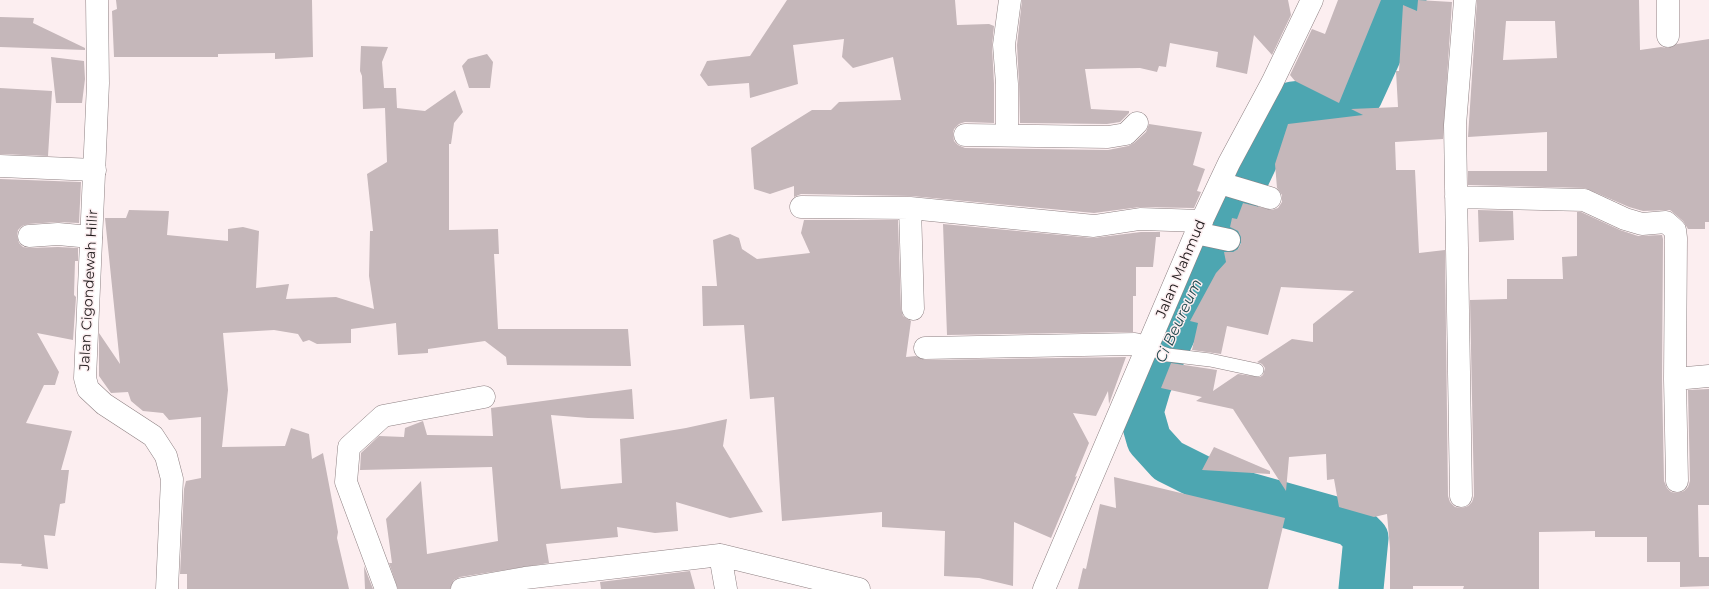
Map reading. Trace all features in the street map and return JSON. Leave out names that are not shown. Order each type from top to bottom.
[{"type":"street","name":"Jalan Cigondewah Hilir","points":[[97,0],[98,84],[84,378],[88,389],[104,404],[153,436],[166,456],[172,480],[167,589]]},
{"type":"street","points":[[1007,134],[1007,84],[1004,45],[1010,0]]},
{"type":"street","name":"Jalan Mahmud","points":[[1044,589],[1150,349],[1209,233],[1245,190],[1272,83],[1312,0]]},
{"type":"street","points":[[1461,496],[1455,125],[1465,0]]},
{"type":"street","points":[[1668,0],[1668,36]]},
{"type":"street","points":[[965,135],[1007,134],[1108,137],[1126,134],[1137,123]]},
{"type":"street","points":[[0,166],[95,170]]},
{"type":"street","points":[[1456,196],[1584,200],[1625,219],[1642,224],[1666,222],[1675,230],[1677,481]]},
{"type":"street","points":[[801,207],[910,208],[1094,226],[1140,219],[1209,233]]},
{"type":"street","points":[[910,208],[913,309]]},
{"type":"street","points":[[29,236],[58,234],[91,237]]},
{"type":"street","points":[[925,348],[1135,344],[1150,349]]},
{"type":"street","points":[[1675,378],[1709,376]]},
{"type":"street","points":[[386,589],[346,482],[349,447],[383,416],[484,397]]},
{"type":"street","points":[[720,555],[726,589]]},
{"type":"street","points":[[462,589],[525,578],[720,555],[859,589]]},
{"type":"lane","points":[[1150,349],[1168,355],[1210,360],[1257,370]]},
{"type":"building","points":[[116,0],[312,0],[313,57],[275,59],[275,53],[218,54],[218,57],[114,57],[112,11],[117,9]]},
{"type":"building","points":[[787,0],[955,0],[957,25],[989,24],[994,26],[992,46],[994,123],[965,122],[959,124],[954,129],[953,134],[954,141],[958,145],[965,148],[1108,150],[1128,146],[1134,143],[1146,132],[1149,124],[1202,132],[1193,165],[1205,169],[1197,191],[1201,192],[1194,208],[1140,207],[1094,213],[911,196],[801,194],[794,197],[794,186],[770,194],[754,189],[751,148],[812,110],[831,110],[839,102],[901,100],[893,57],[853,68],[842,57],[844,39],[793,45],[798,84],[750,98],[749,83],[708,86],[700,75],[707,61],[750,56]]},
{"type":"building","points":[[1022,0],[1288,0],[1291,15],[1272,55],[1254,35],[1247,74],[1216,67],[1218,52],[1170,43],[1166,67],[1159,66],[1157,72],[1140,68],[1085,69],[1091,109],[1129,111],[1129,113],[1120,122],[1107,124],[1020,123],[1017,45]]},
{"type":"building","points":[[1338,0],[1381,0],[1339,103],[1295,81],[1290,75],[1312,29],[1325,34]]},
{"type":"building","points":[[1418,0],[1452,2],[1443,139],[1395,142],[1396,170],[1415,170],[1419,253],[1445,250],[1448,496],[1450,502],[1455,507],[1462,508],[1468,506],[1472,502],[1474,496],[1470,300],[1507,299],[1507,279],[1563,279],[1562,257],[1577,256],[1577,212],[1581,212],[1620,230],[1638,236],[1662,235],[1664,481],[1667,488],[1671,492],[1677,493],[1684,491],[1688,487],[1690,481],[1688,390],[1709,389],[1709,505],[1698,505],[1699,557],[1709,557],[1709,586],[1680,587],[1680,562],[1647,562],[1647,537],[1595,537],[1595,531],[1539,532],[1539,589],[1463,589],[1464,586],[1413,586],[1413,589],[1390,589],[1390,548],[1387,514],[1374,517],[1339,507],[1334,479],[1327,480],[1326,454],[1289,457],[1286,491],[1233,409],[1196,401],[1202,397],[1161,388],[1171,363],[1217,370],[1213,391],[1238,374],[1260,377],[1263,375],[1265,368],[1262,364],[1257,362],[1292,339],[1313,342],[1313,324],[1354,291],[1281,287],[1268,335],[1227,326],[1221,354],[1192,350],[1198,323],[1190,321],[1216,273],[1226,262],[1224,252],[1233,252],[1238,249],[1241,243],[1241,237],[1238,231],[1230,227],[1232,218],[1237,219],[1243,203],[1272,210],[1278,208],[1282,202],[1282,195],[1277,188],[1275,164],[1288,124],[1363,115],[1351,109],[1398,107],[1396,71],[1399,71],[1403,5],[1417,11]]},
{"type":"building","points":[[1477,0],[1639,0],[1640,50],[1661,47],[1668,48],[1677,44],[1709,39],[1709,222],[1705,222],[1705,229],[1688,229],[1683,221],[1670,210],[1643,211],[1629,207],[1585,188],[1468,185],[1468,171],[1547,171],[1547,132],[1468,137]],"holes":[[[1506,21],[1555,21],[1557,58],[1503,60]]]},
{"type":"building","points":[[0,17],[34,18],[33,23],[85,48],[85,50],[0,47]]},
{"type":"building","points":[[361,46],[388,47],[382,62],[384,88],[396,88],[397,108],[425,111],[455,90],[463,112],[454,123],[451,144],[449,144],[449,230],[498,229],[499,254],[494,254],[498,329],[628,329],[631,366],[507,365],[506,357],[485,341],[428,349],[428,353],[398,355],[396,323],[351,329],[351,343],[317,344],[309,340],[303,342],[298,334],[274,330],[223,333],[228,390],[222,447],[285,446],[291,428],[309,434],[312,459],[323,453],[338,532],[337,538],[349,589],[187,589],[187,574],[180,574],[184,489],[186,481],[201,478],[201,417],[169,420],[163,413],[143,411],[131,401],[128,392],[111,393],[99,376],[99,333],[120,364],[105,218],[126,218],[129,210],[169,211],[167,235],[228,241],[228,229],[243,227],[259,231],[256,288],[289,284],[286,299],[336,297],[374,309],[369,276],[370,231],[373,231],[367,174],[387,162],[385,108],[363,109],[362,76],[360,71]]},
{"type":"building","points":[[487,54],[493,62],[490,88],[469,88],[462,66],[468,59]]},
{"type":"building","points":[[51,57],[84,61],[85,79],[82,103],[56,103]]},
{"type":"building","points":[[0,88],[52,91],[48,156],[0,154]]},
{"type":"building","points":[[0,179],[81,182],[79,223],[57,222],[28,224],[22,226],[18,230],[17,236],[19,243],[23,247],[78,248],[78,261],[75,261],[74,295],[76,297],[73,340],[37,333],[59,372],[55,385],[44,385],[26,423],[72,431],[61,470],[69,470],[65,503],[60,504],[55,536],[44,535],[48,569],[21,566],[22,564],[0,563]]},
{"type":"building","points":[[1478,210],[1513,211],[1514,240],[1479,242]]},
{"type":"building","points":[[804,220],[898,220],[901,309],[903,316],[911,321],[906,357],[916,356],[925,360],[1126,357],[1109,404],[1108,391],[1096,416],[1073,413],[1089,443],[1051,538],[1014,522],[1013,586],[979,578],[944,576],[945,531],[882,527],[882,512],[782,521],[774,397],[750,399],[744,325],[703,326],[702,286],[717,286],[713,240],[730,234],[739,238],[742,249],[757,259],[810,253],[801,233]]},
{"type":"building","points":[[943,224],[1093,238],[1141,232],[1160,232],[1160,237],[1156,237],[1153,267],[1136,267],[1136,296],[1133,296],[1133,332],[947,335]]},
{"type":"building","points":[[632,389],[634,419],[588,418],[551,415],[561,489],[622,483],[620,439],[686,428],[727,419],[723,446],[763,512],[730,518],[676,502],[678,531],[655,533],[617,527],[618,537],[546,544],[549,563],[460,577],[454,580],[450,589],[398,589],[389,563],[392,563],[386,519],[421,481],[427,554],[498,541],[492,467],[360,470],[361,453],[379,436],[404,437],[405,428],[423,421],[427,435],[493,436],[491,408]]},
{"type":"building","points":[[1214,447],[1270,471],[1270,474],[1202,470]]},
{"type":"building","points":[[1114,477],[1285,518],[1268,589],[1078,589],[1083,568],[1086,569],[1100,504],[1116,508]]},
{"type":"building","points":[[364,566],[373,589],[365,589]]},
{"type":"building","points":[[690,571],[695,589],[601,589],[600,582]]},
{"type":"waterway","name":"Ci Beureum","points":[[1361,589],[1366,538],[1352,524],[1220,487],[1168,461],[1149,440],[1141,412],[1149,385],[1278,112],[1292,104],[1360,96],[1404,0]]}]
